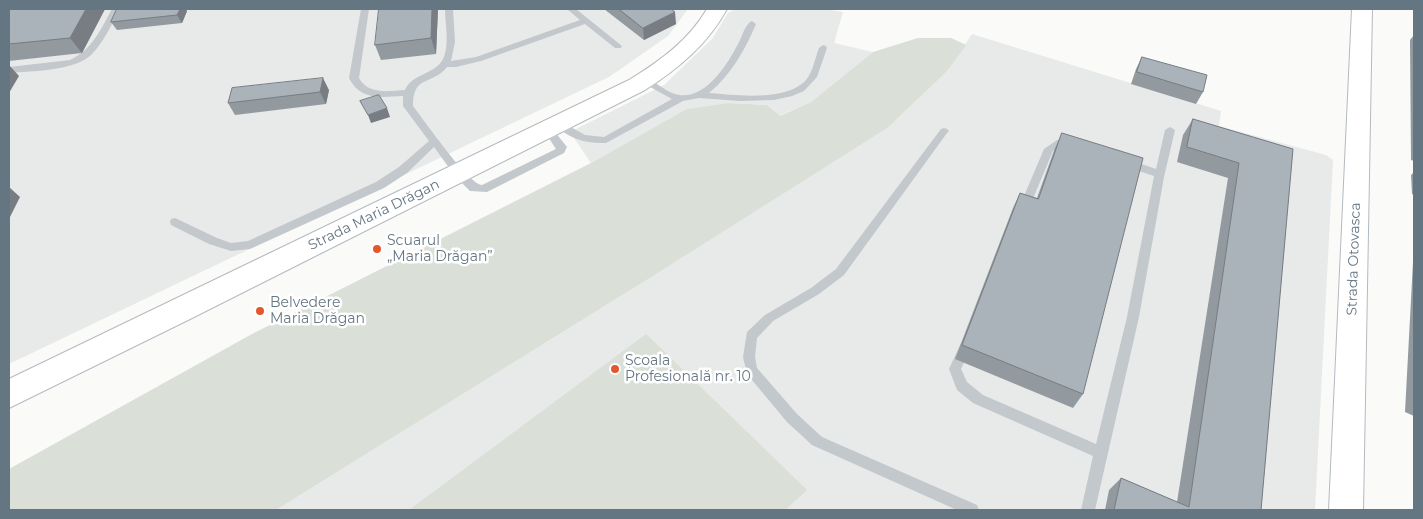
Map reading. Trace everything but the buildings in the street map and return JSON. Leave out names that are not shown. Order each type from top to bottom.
[{"type":"main road","name":"Strada Maria Drăgan","points":[[9,394],[644,80],[677,58],[690,46],[702,33],[717,9]]},
{"type":"main road","name":"Strada Otovasca","points":[[1346,510],[1362,9]]},
{"type":"lane","points":[[9,70],[81,60],[91,52],[116,9]]},
{"type":"lane","points":[[365,9],[354,78],[357,86],[367,93],[407,94]]},
{"type":"lane","points":[[450,9],[450,49],[444,64],[440,69],[414,82],[407,94],[408,106],[459,173]]},
{"type":"lane","points":[[571,9],[618,46]]},
{"type":"lane","points":[[444,64],[456,64],[478,59],[587,21]]},
{"type":"lane","points":[[698,95],[707,90],[728,68],[741,50],[752,24]]},
{"type":"lane","points":[[554,126],[582,139],[606,140],[680,99],[698,95],[771,98],[788,95],[801,89],[810,81],[823,48]]},
{"type":"lane","points":[[644,80],[680,99]]},
{"type":"lane","points":[[1088,510],[1100,452],[1133,318],[1158,173],[1170,130]]},
{"type":"lane","points":[[944,131],[840,272],[815,290],[769,318],[752,336],[748,356],[751,370],[792,418],[817,441],[972,510]]},
{"type":"lane","points":[[175,222],[213,241],[231,247],[250,245],[380,185],[402,170],[435,141]]},
{"type":"lane","points":[[1018,222],[1049,149],[1057,143],[1067,142],[1086,148]]},
{"type":"lane","points":[[1113,158],[1158,173]]},
{"type":"lane","points":[[971,333],[955,369],[962,386],[978,399],[1100,452]]},
{"type":"shaded area","points":[[9,9],[688,9],[668,36],[609,77],[9,364]]},
{"type":"shaded area","points":[[736,9],[824,9],[843,12],[834,43],[873,52],[811,102],[779,116],[767,105],[728,103],[688,109],[591,163],[570,132],[664,85],[712,39],[728,13]]},
{"type":"shaded area","points":[[972,34],[1221,111],[1219,126],[1326,155],[1333,160],[1315,510],[276,510],[632,289],[948,70]]},
{"type":"shaded area","points":[[918,38],[951,38],[966,45],[948,70],[887,128],[276,510],[9,510],[9,469],[252,334],[591,163],[687,109],[728,103],[767,105],[780,116],[811,102],[873,52]]},
{"type":"shaded area","points":[[646,334],[807,490],[785,510],[409,510]]},
{"type":"place","name":"Scuarul „Maria Drăgan”","points":[[377,249]]},
{"type":"place","name":"Belvedere Maria Drăgan","points":[[260,311]]},
{"type":"place","name":"Școala Profesională nr. 10","points":[[615,369]]}]
